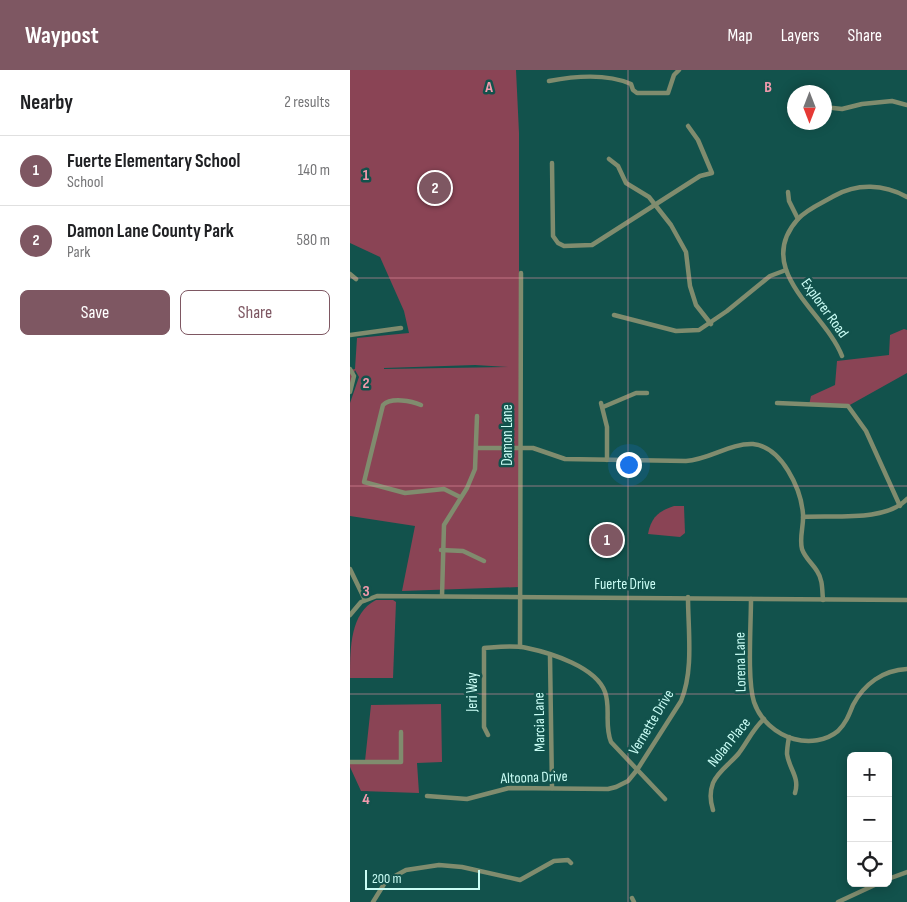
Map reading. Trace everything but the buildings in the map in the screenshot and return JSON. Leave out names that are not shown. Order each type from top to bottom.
[{"type":"street","points":[[549,81],[597,77],[631,84],[637,94],[668,92],[674,75],[679,70]]},
{"type":"street","points":[[832,108],[842,109],[862,104],[892,101],[907,105]]},
{"type":"street","points":[[552,163],[552,230],[554,238],[560,245],[592,245],[700,176],[712,173],[698,140],[688,126]]},
{"type":"street","points":[[609,159],[618,166],[626,183],[642,192],[655,204],[672,225],[686,252],[692,296],[696,305],[711,324]]},
{"type":"street","name":"Explorer Road","points":[[842,356],[834,338],[794,287],[786,270],[784,246],[790,231],[798,219],[836,195],[858,187],[882,187],[907,197]]},
{"type":"street","points":[[788,192],[789,202],[798,219]]},
{"type":"street","points":[[614,315],[676,331],[695,331],[711,324],[770,276],[786,270]]},
{"type":"street","points":[[350,274],[356,279]]},
{"type":"street","name":"Damon Lane","points":[[519,597],[521,274]]},
{"type":"street","points":[[350,335],[401,328]]},
{"type":"street","points":[[350,369],[354,376],[350,392]]},
{"type":"street","points":[[607,460],[607,427],[602,405],[636,393],[647,392]]},
{"type":"street","points":[[421,405],[414,402],[390,401],[383,405],[364,482],[405,493],[431,488],[444,489],[460,497]]},
{"type":"street","points":[[777,404],[848,406],[866,431],[905,503],[881,514],[803,517]]},
{"type":"street","points":[[442,596],[444,526],[475,469],[477,416]]},
{"type":"street","points":[[476,448],[537,449],[565,459],[691,461],[710,457],[737,447],[759,445],[776,455],[787,471],[799,495],[803,517],[802,547],[806,557],[819,574],[823,600]]},
{"type":"street","points":[[442,550],[463,551],[484,561]]},
{"type":"street","points":[[350,569],[364,600],[350,615]]},
{"type":"street","points":[[350,580],[356,583]]},
{"type":"street","name":"Fuerte Drive","points":[[364,600],[377,596],[442,596],[907,600]]},
{"type":"street","points":[[519,597],[520,647],[585,668],[598,680],[608,701],[610,738],[665,799]]},
{"type":"street","name":"Vernette Drive","points":[[637,770],[685,692],[688,671],[688,597]]},
{"type":"street","name":"Lorena Lane","points":[[751,599],[752,693],[755,705],[764,720],[775,730],[789,737],[813,740],[833,734],[845,722],[859,694],[869,683],[888,672],[907,668]]},
{"type":"street","name":"Jeri Way","points":[[488,734],[484,727],[484,648],[520,647]]},
{"type":"street","name":"Marcia Lane","points":[[550,656],[552,788]]},
{"type":"street","name":"Nolan Place","points":[[713,810],[710,802],[713,782],[738,755],[752,735],[753,729],[764,720]]},
{"type":"street","points":[[350,762],[402,762],[402,732]]},
{"type":"street","points":[[789,737],[787,754],[796,776],[797,787],[795,794]]},
{"type":"street","name":"Altoona Drive","points":[[427,796],[467,799],[483,796],[503,788],[612,788],[628,781],[637,770]]},
{"type":"street","points":[[373,902],[386,881],[406,870],[439,865],[462,867],[520,880],[554,862],[568,860],[571,863]]},
{"type":"street","points":[[892,878],[907,872]]},
{"type":"street","points":[[838,902],[870,887]]},
{"type":"shaded area","points":[[350,70],[516,70],[519,133],[519,587],[402,591],[415,526],[350,516],[350,403],[359,377],[355,370],[350,386],[350,370],[355,369],[357,338],[409,333],[404,311],[380,257],[350,243]],"holes":[[[475,365],[508,367],[384,369]]]},
{"type":"shaded area","points":[[904,329],[907,330],[907,373],[848,406],[809,405],[811,396],[835,385],[837,361],[889,355],[890,335]]},
{"type":"shaded area","points":[[674,506],[684,506],[685,533],[680,537],[648,534],[653,519],[664,510]]},
{"type":"shaded area","points":[[376,600],[393,600],[396,602],[393,678],[350,678],[351,644],[356,622],[367,606]]},
{"type":"shaded area","points":[[441,704],[442,762],[417,763],[419,793],[361,791],[350,767],[350,762],[365,761],[371,705]]},
{"type":"place","name":"Damon Lane County Park","points":[[435,188]]},
{"type":"place","name":"Fuerte Elementary School","points":[[607,540]]}]
